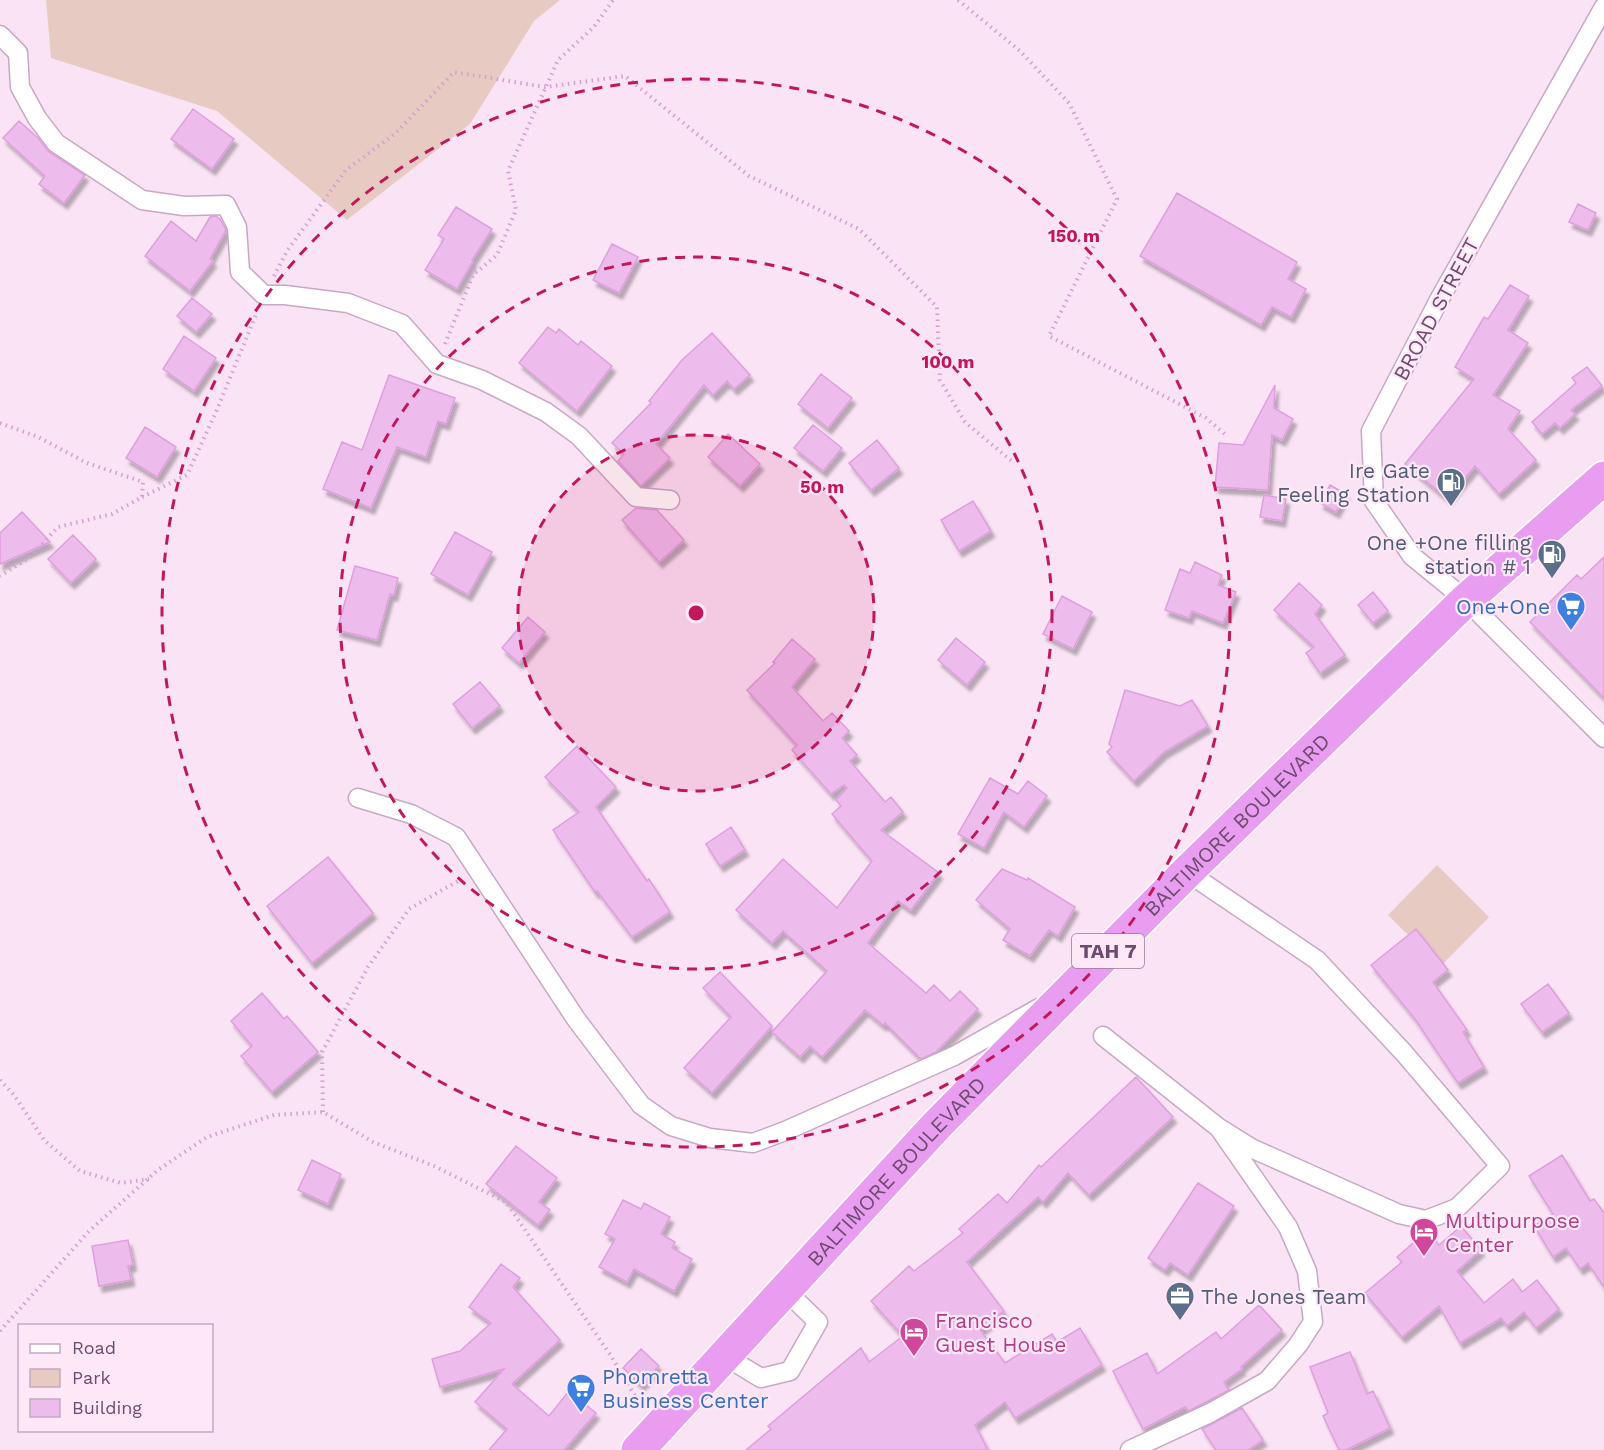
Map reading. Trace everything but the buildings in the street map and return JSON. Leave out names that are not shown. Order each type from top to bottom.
[{"type":"highway","name":"BALTIMORE BOULEVARD","points":[[646,1440],[937,1125],[1187,872],[1466,600],[1604,478]]},
{"type":"street","name":"BROAD STREET","points":[[1604,7],[1439,300],[1371,431],[1374,501],[1412,556],[1466,600],[1604,738]]},
{"type":"street","points":[[0,35],[18,52],[20,87],[37,118],[56,143],[142,200],[184,206],[226,205],[237,227],[240,272],[264,295],[285,295],[348,303],[402,324],[437,364],[482,380],[546,412],[579,436],[636,496],[670,500]]},
{"type":"street","points":[[358,798],[411,814],[456,837],[479,868],[503,910],[576,1019],[640,1105],[671,1126],[710,1138],[753,1143],[785,1131],[954,1056],[1069,991]]},
{"type":"street","points":[[1103,1036],[1219,1128],[1251,1148],[1399,1214],[1426,1220],[1457,1208],[1500,1166],[1404,1053],[1317,960],[1187,872]]},
{"type":"street","points":[[1130,1450],[1210,1413],[1267,1381],[1298,1346],[1313,1322],[1307,1271],[1287,1227],[1219,1128]]},
{"type":"street","points":[[723,1355],[761,1378],[790,1371],[818,1322],[785,1290]]},
{"type":"path","points":[[437,364],[473,275],[498,255],[516,210],[508,171],[544,87],[558,60],[594,27],[613,0]]},
{"type":"path","points":[[958,0],[1020,51],[1069,103],[1117,199],[1049,336],[1206,418],[1226,435]]},
{"type":"path","points":[[0,576],[29,558],[58,527],[112,514],[187,475],[216,412],[264,295],[286,251],[346,171],[396,132],[454,72],[544,87],[625,76],[749,176],[859,229],[937,307],[940,380],[965,422],[1014,464]]},
{"type":"path","points":[[0,423],[38,437],[87,463],[143,482],[142,497]]},
{"type":"path","points":[[324,1112],[322,1052],[368,967],[409,909],[479,868]]},
{"type":"path","points":[[0,1080],[14,1095],[44,1140],[80,1171],[121,1183],[149,1179]]},
{"type":"path","points":[[0,1331],[90,1230],[149,1179],[207,1137],[274,1115],[324,1112],[373,1142],[434,1166],[506,1202],[610,1356],[646,1440]]},
{"type":"green space","points":[[46,0],[560,0],[534,21],[470,124],[347,220],[217,111],[51,58]]},
{"type":"green space","points":[[1437,865],[1489,917],[1440,967],[1388,915]]},
{"type":"place","name":"Ire Gate Feeling Station","points":[[1451,508]]},
{"type":"place","name":"One +One filling station # 1","points":[[1552,580]]},
{"type":"place","name":"One+One","points":[[1571,632]]},
{"type":"place","name":"Multipurpose Center","points":[[1424,1258]]},
{"type":"place","name":"The Jones Team","points":[[1180,1322]]},
{"type":"place","name":"Francisco Guest House","points":[[914,1358]]},
{"type":"place","name":"Phomretta Business Center","points":[[581,1414]]}]
